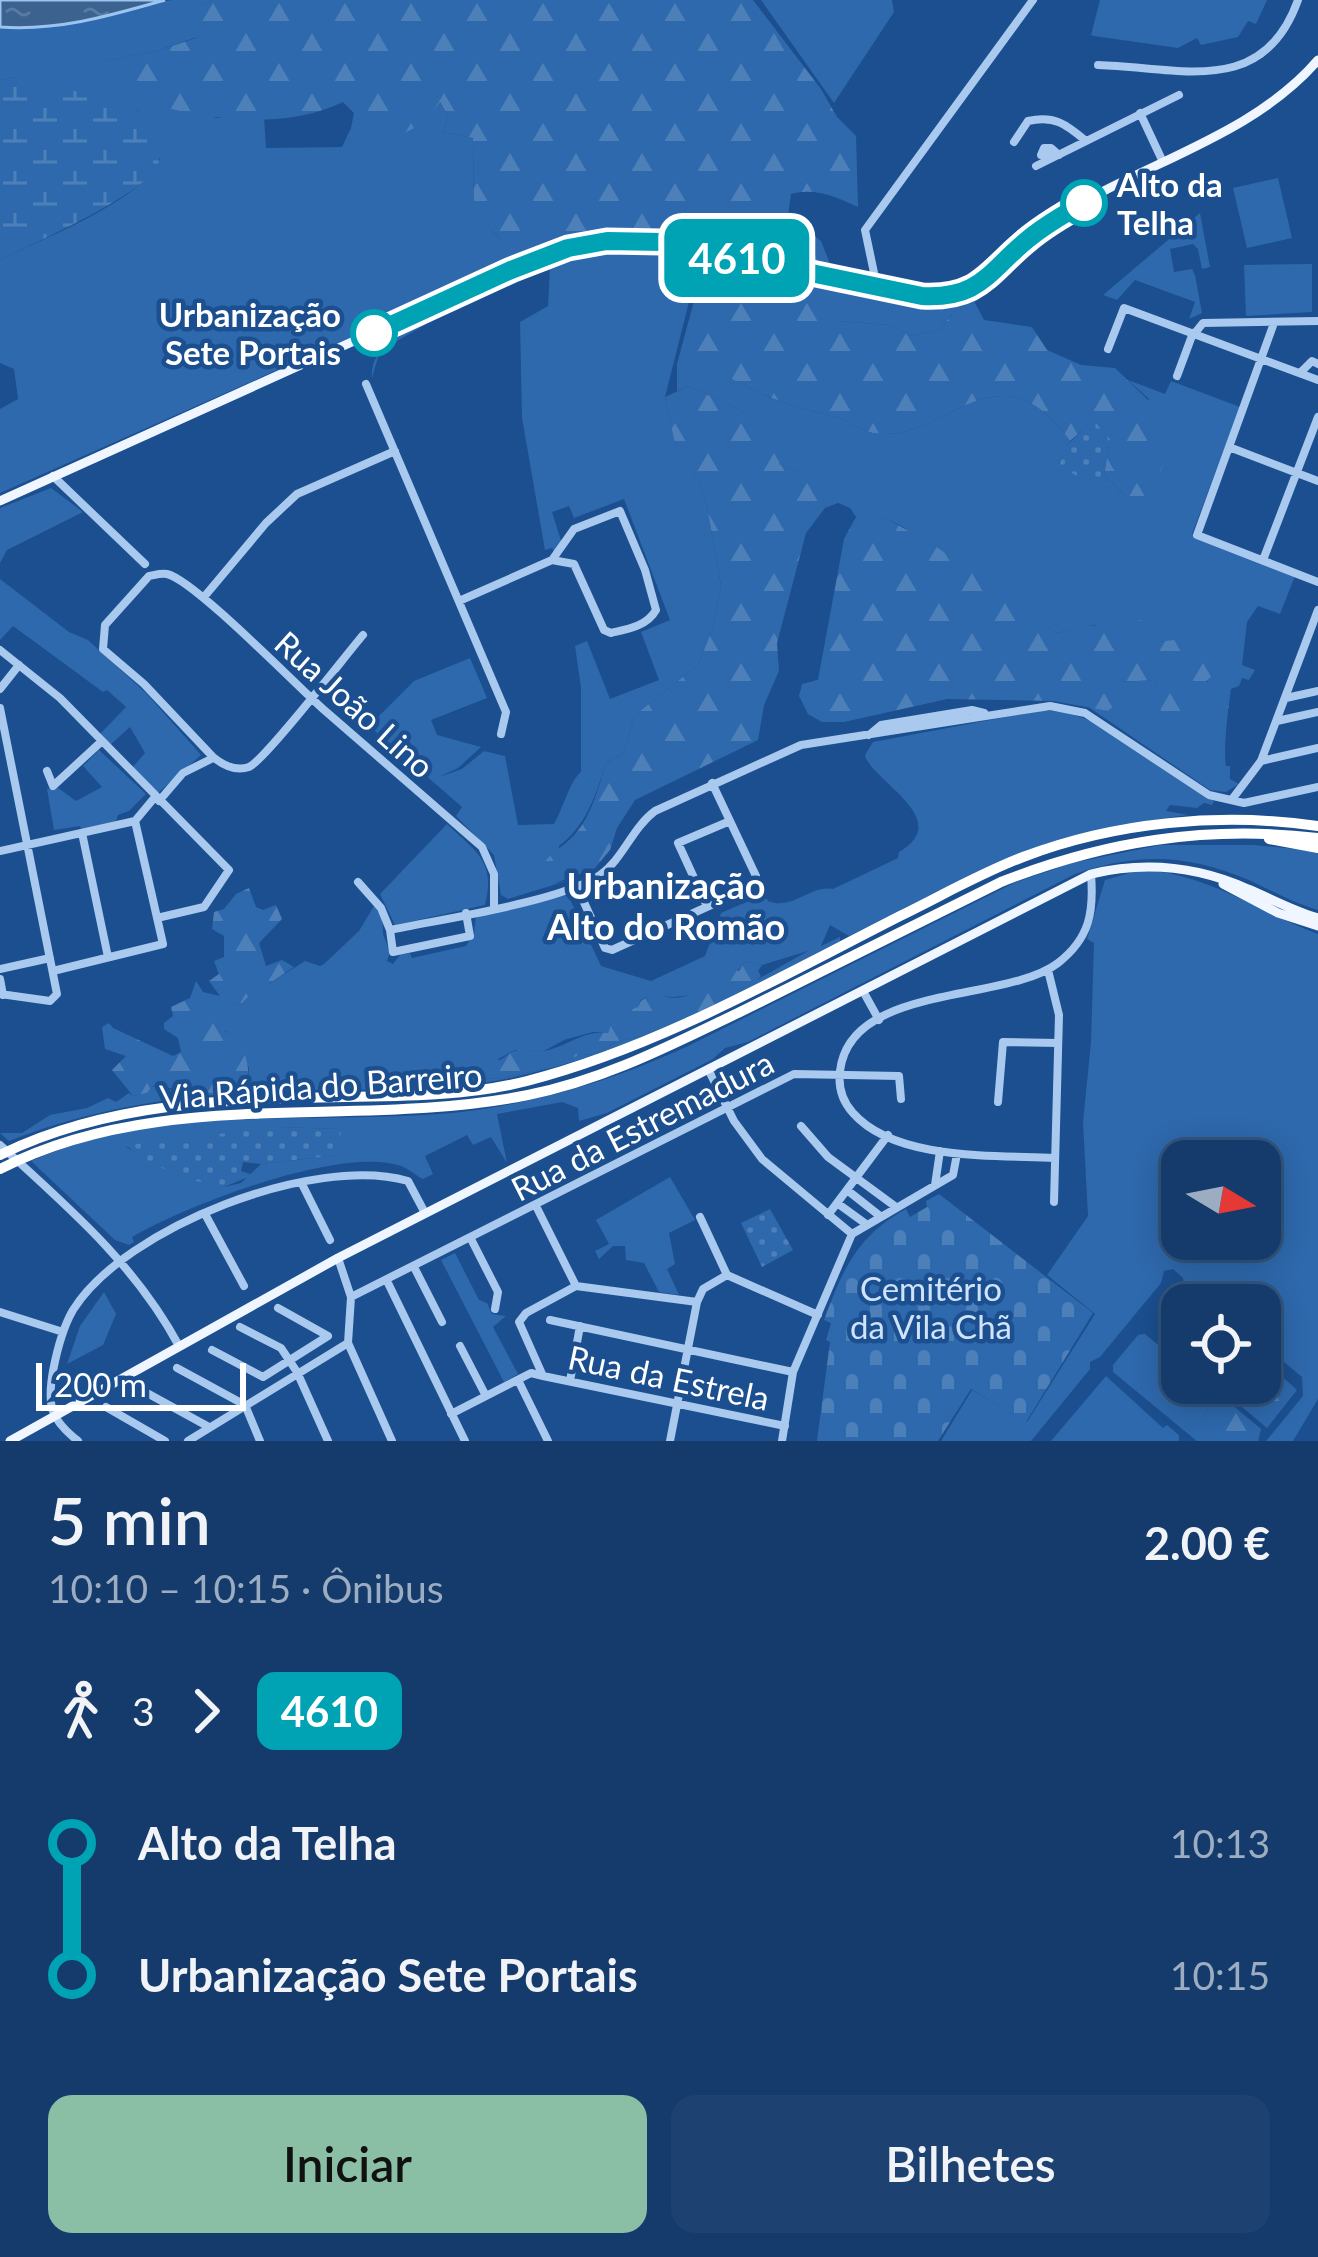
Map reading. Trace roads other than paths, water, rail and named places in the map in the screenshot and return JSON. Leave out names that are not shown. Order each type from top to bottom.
[{"type":"highway","name":"Via Rápida do Barreiro","points":[[0,1155],[106,1117],[155,1108],[260,1099],[430,1095],[522,1083],[622,1051],[982,874],[1062,844],[1163,823],[1240,820],[1315,825]]},
{"type":"highway","name":"Via Rápida do Barreiro","points":[[0,1169],[28,1155],[136,1124],[198,1117],[426,1110],[480,1104],[569,1084],[635,1063],[1017,875],[1097,849],[1159,838],[1240,832],[1318,838]]},
{"type":"highway","points":[[1206,834],[1318,848]]},
{"type":"main road","points":[[0,501],[568,248],[607,241],[662,242],[922,296],[964,293],[986,281],[1055,219],[1247,117],[1317,62]]},
{"type":"main road","points":[[10,1441],[338,1258],[1091,874],[1128,866],[1164,866],[1213,878],[1317,920]]},
{"type":"street","points":[[877,287],[865,230],[1033,0]]},
{"type":"street","points":[[1098,65],[1190,74],[1226,68],[1277,43],[1298,0]]},
{"type":"street","points":[[1036,166],[1179,95]]},
{"type":"street","points":[[1140,113],[1163,162]]},
{"type":"street","points":[[1014,142],[1028,121],[1048,117],[1086,141]]},
{"type":"street","points":[[1108,349],[1124,308],[1318,380]]},
{"type":"street","points":[[1177,376],[1194,333],[1203,323],[1318,321]]},
{"type":"street","points":[[1274,323],[1197,535],[1318,582]]},
{"type":"street","points":[[1300,373],[1312,362],[1318,364]]},
{"type":"street","points":[[366,384],[506,712],[501,734]]},
{"type":"street","points":[[1263,560],[1318,418]]},
{"type":"street","points":[[1228,447],[1318,481]]},
{"type":"street","points":[[204,597],[297,494],[395,452]]},
{"type":"street","points":[[53,476],[145,564]]},
{"type":"street","points":[[459,601],[552,560],[574,529],[620,512],[645,570],[656,610],[651,620],[611,633],[600,624],[574,564],[552,560]]},
{"type":"street","name":"Rua João Lino","points":[[213,758],[104,649],[105,625],[144,578],[170,575],[204,597],[310,698],[482,848],[493,868],[494,907]]},
{"type":"street","points":[[1233,798],[1261,761],[1318,612]]},
{"type":"street","points":[[0,851],[135,821],[183,773],[213,758],[230,767],[254,764],[363,635]]},
{"type":"street","points":[[0,650],[60,698],[229,870],[204,907],[157,918]]},
{"type":"street","points":[[0,689],[19,664]]},
{"type":"street","points":[[1286,698],[1318,691]]},
{"type":"street","points":[[390,930],[576,885],[600,875],[633,830],[655,811],[712,783],[801,745],[869,735],[880,724],[949,713],[971,710],[991,715],[1050,706],[1084,713],[1209,795],[1244,803],[1318,787]]},
{"type":"street","points":[[0,708],[55,999],[2,994],[0,979]]},
{"type":"street","points":[[1277,722],[1318,712]]},
{"type":"street","points":[[47,771],[53,786],[102,741]]},
{"type":"street","points":[[1261,761],[1318,748]]},
{"type":"street","points":[[576,885],[609,950],[753,886],[756,880],[712,783]]},
{"type":"street","points":[[52,970],[163,944],[135,821]]},
{"type":"street","points":[[706,904],[678,842],[730,821]]},
{"type":"street","points":[[82,833],[108,957]]},
{"type":"street","points":[[1054,1158],[940,1151],[887,1135],[850,1110],[840,1091],[839,1072],[847,1047],[879,1020],[930,998],[1021,982],[1048,970],[1074,949],[1091,921],[1091,874]]},
{"type":"street","points":[[358,882],[381,908],[393,952],[470,936],[466,914]]},
{"type":"street","points":[[0,969],[50,958]]},
{"type":"street","points":[[1048,970],[1058,1000],[1054,1202]]},
{"type":"street","points":[[863,991],[879,1020]]},
{"type":"street","points":[[998,1102],[1003,1042],[1058,1043]]},
{"type":"street","points":[[708,1069],[761,1159],[852,1234]]},
{"type":"street","name":"Rua da Estremadura","points":[[351,1297],[794,1074],[899,1076],[901,1099]]},
{"type":"street","points":[[801,1126],[829,1156],[896,1207]]},
{"type":"street","points":[[828,1215],[887,1135]]},
{"type":"street","points":[[0,1145],[121,1258],[179,1346]]},
{"type":"street","points":[[934,1185],[940,1151]]},
{"type":"street","points":[[782,1441],[794,1372],[852,1234],[953,1175],[957,1153]]},
{"type":"street","points":[[78,1441],[51,1415],[48,1400],[63,1331],[74,1310],[121,1258],[148,1238],[205,1214],[335,1176],[387,1175],[408,1181],[424,1213]]},
{"type":"street","points":[[302,1184],[330,1240]]},
{"type":"street","points":[[847,1190],[880,1216]]},
{"type":"street","points":[[837,1202],[866,1224]]},
{"type":"street","points":[[536,1206],[576,1286]]},
{"type":"street","points":[[205,1214],[244,1286]]},
{"type":"street","points":[[700,1217],[728,1275],[818,1316]]},
{"type":"street","points":[[470,1238],[498,1292],[495,1309]]},
{"type":"street","points":[[338,1258],[351,1297],[348,1343],[392,1441]]},
{"type":"street","points":[[414,1267],[442,1322]]},
{"type":"street","points":[[670,1441],[697,1302],[703,1288],[728,1275]]},
{"type":"street","points":[[387,1281],[465,1441]]},
{"type":"street","points":[[543,1376],[519,1322],[526,1313],[576,1286],[697,1302]]},
{"type":"street","points":[[212,1350],[262,1377],[328,1336],[278,1308]]},
{"type":"street","points":[[0,1312],[63,1331]]},
{"type":"street","points":[[550,1320],[794,1372]]},
{"type":"street","points":[[570,1381],[580,1326]]},
{"type":"street","points":[[240,1327],[281,1348],[328,1441]]},
{"type":"street","points":[[190,1440],[348,1343]]},
{"type":"street","points":[[460,1346],[487,1396]]},
{"type":"street","points":[[177,1368],[244,1405],[260,1441]]},
{"type":"street","name":"Rua da Estrela","points":[[451,1414],[531,1373],[785,1426]]},
{"type":"street","points":[[518,1380],[548,1441]]},
{"type":"street","points":[[136,1387],[209,1427]]},
{"type":"street","points":[[106,1407],[164,1441]]},
{"type":"water","points":[[0,0],[165,0],[84,21],[22,28],[0,27]]},
{"type":"place","name":"Alto da Telha","points":[[1084,203]]},
{"type":"place","name":"Urbanização Sete Portais","points":[[374,333]]},
{"type":"district","name":"Urbanização Alto do Romão","points":[[666,906]]},
{"type":"park label","name":"Cemitério da Vila Chã","points":[[931,1307]]}]
